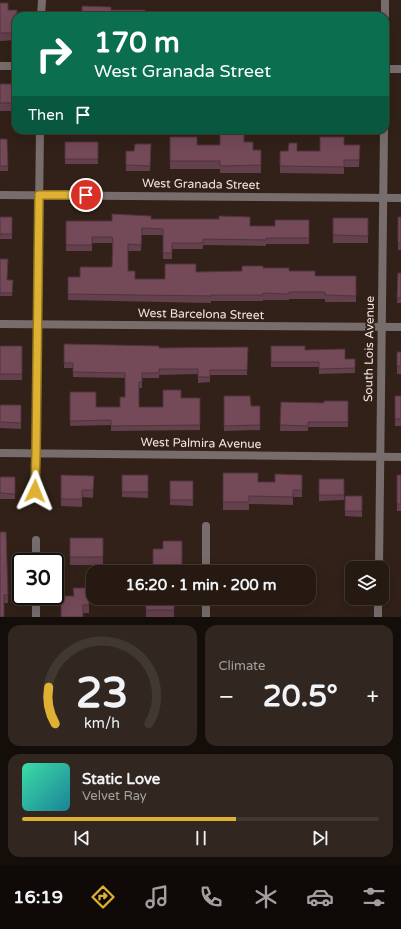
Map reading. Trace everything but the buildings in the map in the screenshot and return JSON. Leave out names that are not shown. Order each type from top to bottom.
[{"type":"street","points":[[41,12],[42,0]]},
{"type":"street","points":[[385,0],[385,12]]},
{"type":"street","points":[[0,66],[12,66]]},
{"type":"street","points":[[389,69],[401,69]]},
{"type":"street","points":[[35,491],[40,134]]},
{"type":"street","name":"South Lois Avenue","points":[[379,561],[384,134]]},
{"type":"street","name":"West Granada Street","points":[[0,195],[401,198]]},
{"type":"street","name":"West Barcelona Street","points":[[0,324],[401,327]]},
{"type":"street","name":"West Palmira Avenue","points":[[0,453],[401,457]]},
{"type":"street","points":[[206,526],[206,565]]},
{"type":"street","points":[[36,540],[36,553]]},
{"type":"street","points":[[36,605],[36,617]]},
{"type":"street","points":[[206,605],[206,617]]},
{"type":"street","points":[[378,605],[378,617]]},
{"type":"route","points":[[35,491],[39,195],[86,195]]}]
